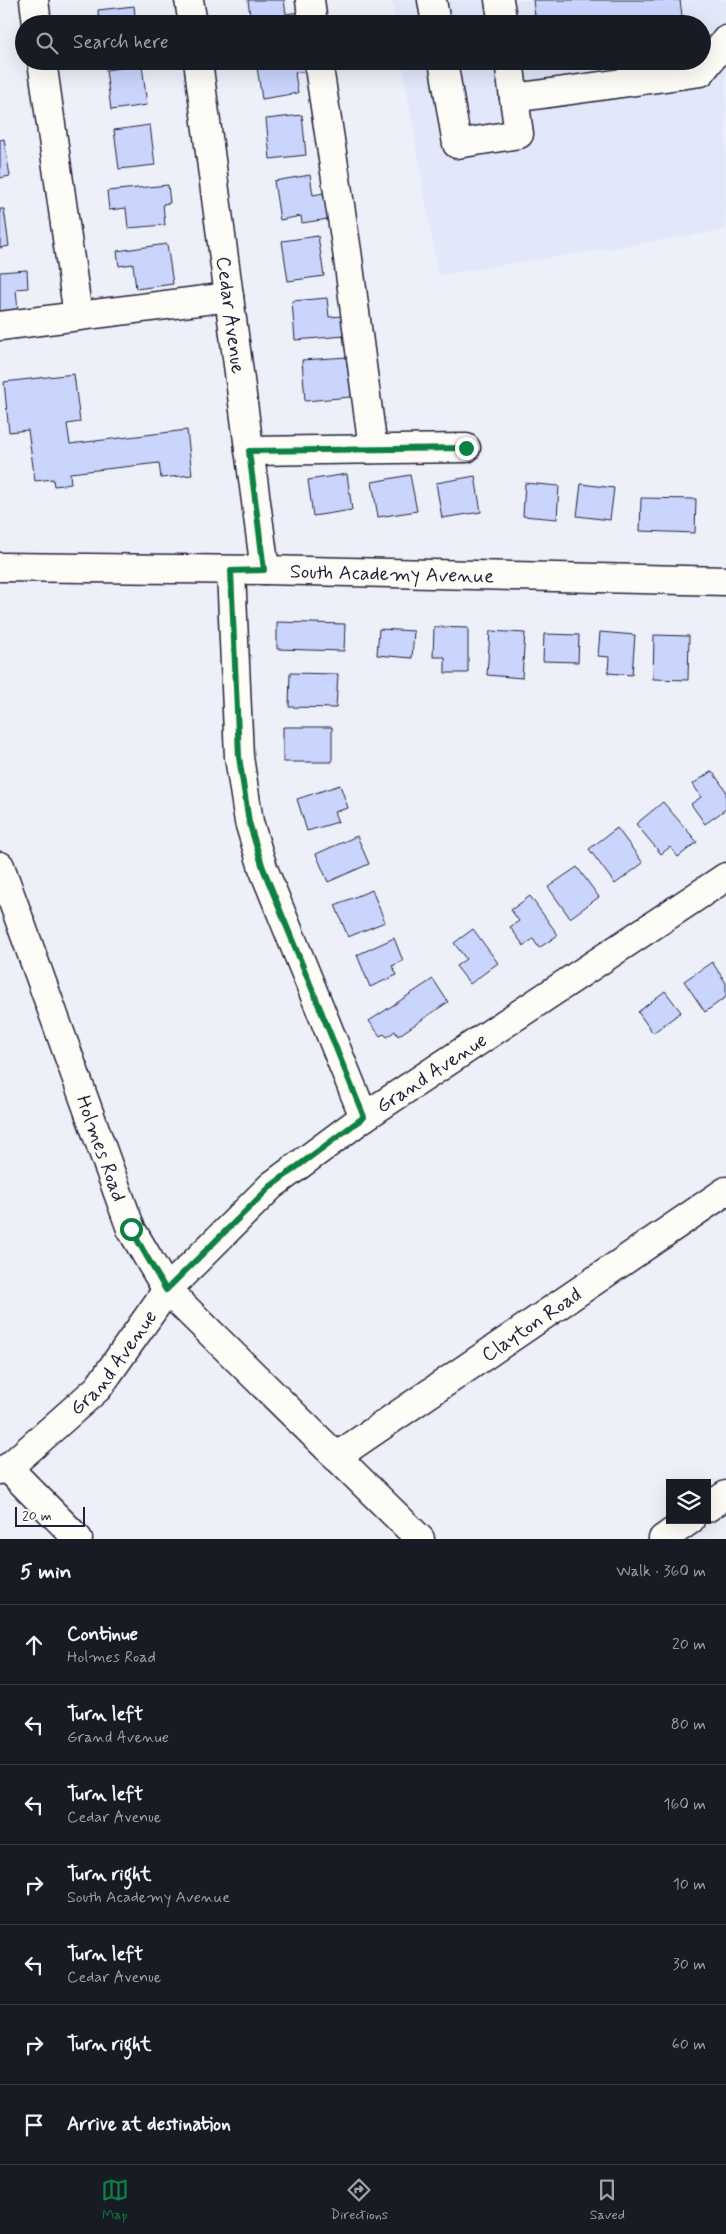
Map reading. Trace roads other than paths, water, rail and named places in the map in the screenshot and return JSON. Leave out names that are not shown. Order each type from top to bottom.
[{"type":"street","points":[[34,0],[36,15]]},
{"type":"street","points":[[190,0],[192,15]]},
{"type":"street","points":[[310,0],[312,15]]},
{"type":"street","points":[[432,0],[434,15]]},
{"type":"street","points":[[499,0],[501,15]]},
{"type":"street","points":[[711,59],[726,40]]},
{"type":"street","points":[[43,70],[78,316]]},
{"type":"street","name":"Cedar Avenue","points":[[199,70],[264,570]]},
{"type":"street","points":[[319,70],[347,251],[373,449]]},
{"type":"street","points":[[445,70],[457,144],[519,134],[509,70]]},
{"type":"street","points":[[514,98],[701,72],[703,70]]},
{"type":"street","points":[[0,326],[228,297]]},
{"type":"street","points":[[249,451],[466,448]]},
{"type":"street","name":"South Academy Avenue","points":[[0,567],[264,570],[726,581]]},
{"type":"street","points":[[231,571],[239,757],[249,822],[263,868],[364,1117]]},
{"type":"street","name":"Holmes Road","points":[[0,866],[131,1229],[166,1290],[420,1539]]},
{"type":"street","name":"Grand Avenue","points":[[4,1469],[98,1388],[166,1290],[271,1186],[364,1117],[726,877]]},
{"type":"street","name":"Clayton Road","points":[[336,1457],[726,1191]]},
{"type":"street","points":[[4,1469],[78,1539]]},
{"type":"street","points":[[711,1505],[726,1495]]},
{"type":"street","points":[[663,1539],[684,1524]]}]
